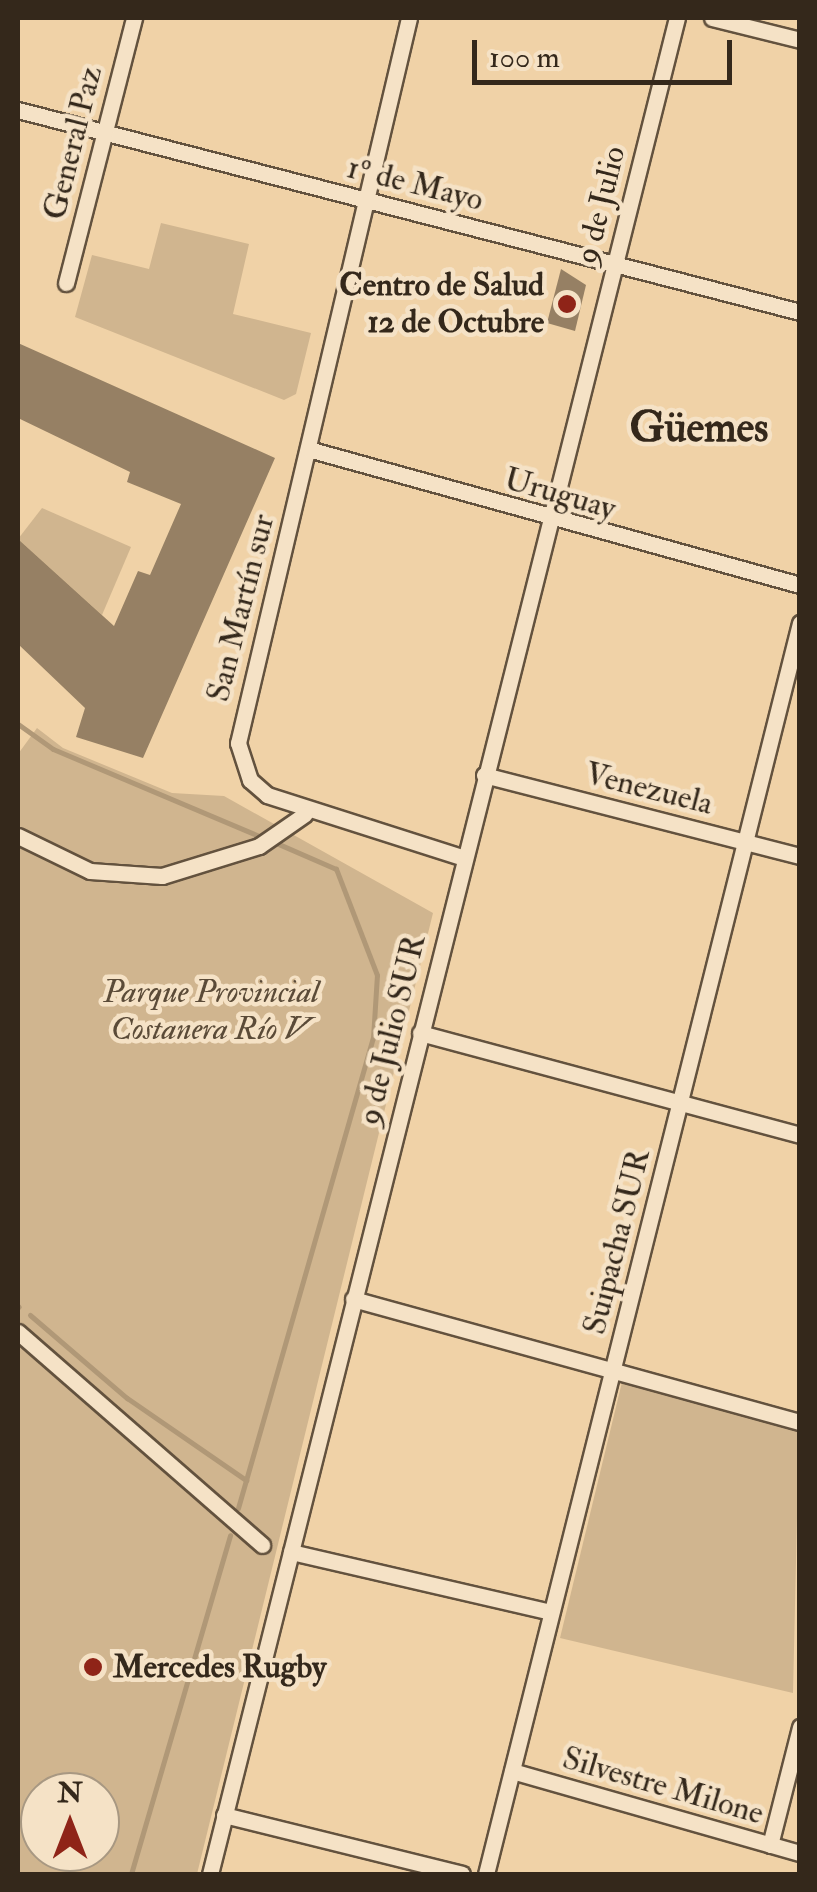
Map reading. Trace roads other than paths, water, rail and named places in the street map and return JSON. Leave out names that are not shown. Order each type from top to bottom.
[{"type":"street","name":"General Paz","points":[[66,283],[134,18]]},
{"type":"street","name":"San Martín sur","points":[[305,814],[250,780],[238,744],[410,18]]},
{"type":"street","name":"9 de Julio","points":[[550,522],[677,18]]},
{"type":"street","points":[[712,18],[800,40]]},
{"type":"street","name":"1º de Mayo","points":[[18,110],[800,312]]},
{"type":"street","name":"Uruguay","points":[[308,449],[550,522],[800,586]]},
{"type":"street","name":"9 de Julio SUR","points":[[291,1552],[550,522]]},
{"type":"street","name":"Suipacha SUR","points":[[486,1874],[800,624]]},
{"type":"street","name":"Venezuela","points":[[484,775],[800,856]]},
{"type":"street","points":[[18,836],[90,871],[162,876],[258,846],[305,814],[464,858]]},
{"type":"street","points":[[420,1032],[800,1135]]},
{"type":"street","points":[[353,1299],[615,1365],[800,1422]]},
{"type":"street","points":[[18,1332],[262,1545]]},
{"type":"street","points":[[210,1874],[291,1552],[552,1612]]},
{"type":"street","points":[[770,1845],[800,1727]]},
{"type":"street","name":"Silvestre Milone","points":[[512,1771],[800,1853]]},
{"type":"street","points":[[224,1814],[462,1874]]},
{"type":"waterway","points":[[18,724],[53,749],[264,838]]},
{"type":"waterway","points":[[238,1508],[373,1038],[377,975],[336,869],[274,842]]},
{"type":"waterway","points":[[30,1315],[127,1398],[246,1480]]},
{"type":"waterway","points":[[131,1874],[230,1535]]},
{"type":"place","name":"Centro de Salud 12 de Octubre","points":[[567,304]]},
{"type":"place","name":"Mercedes Rugby","points":[[93,1667]]},
{"type":"district","name":"Güemes","points":[[699,428]]},
{"type":"park label","name":"Parque Provincial Costanera Río V","points":[[211,1012]]}]
